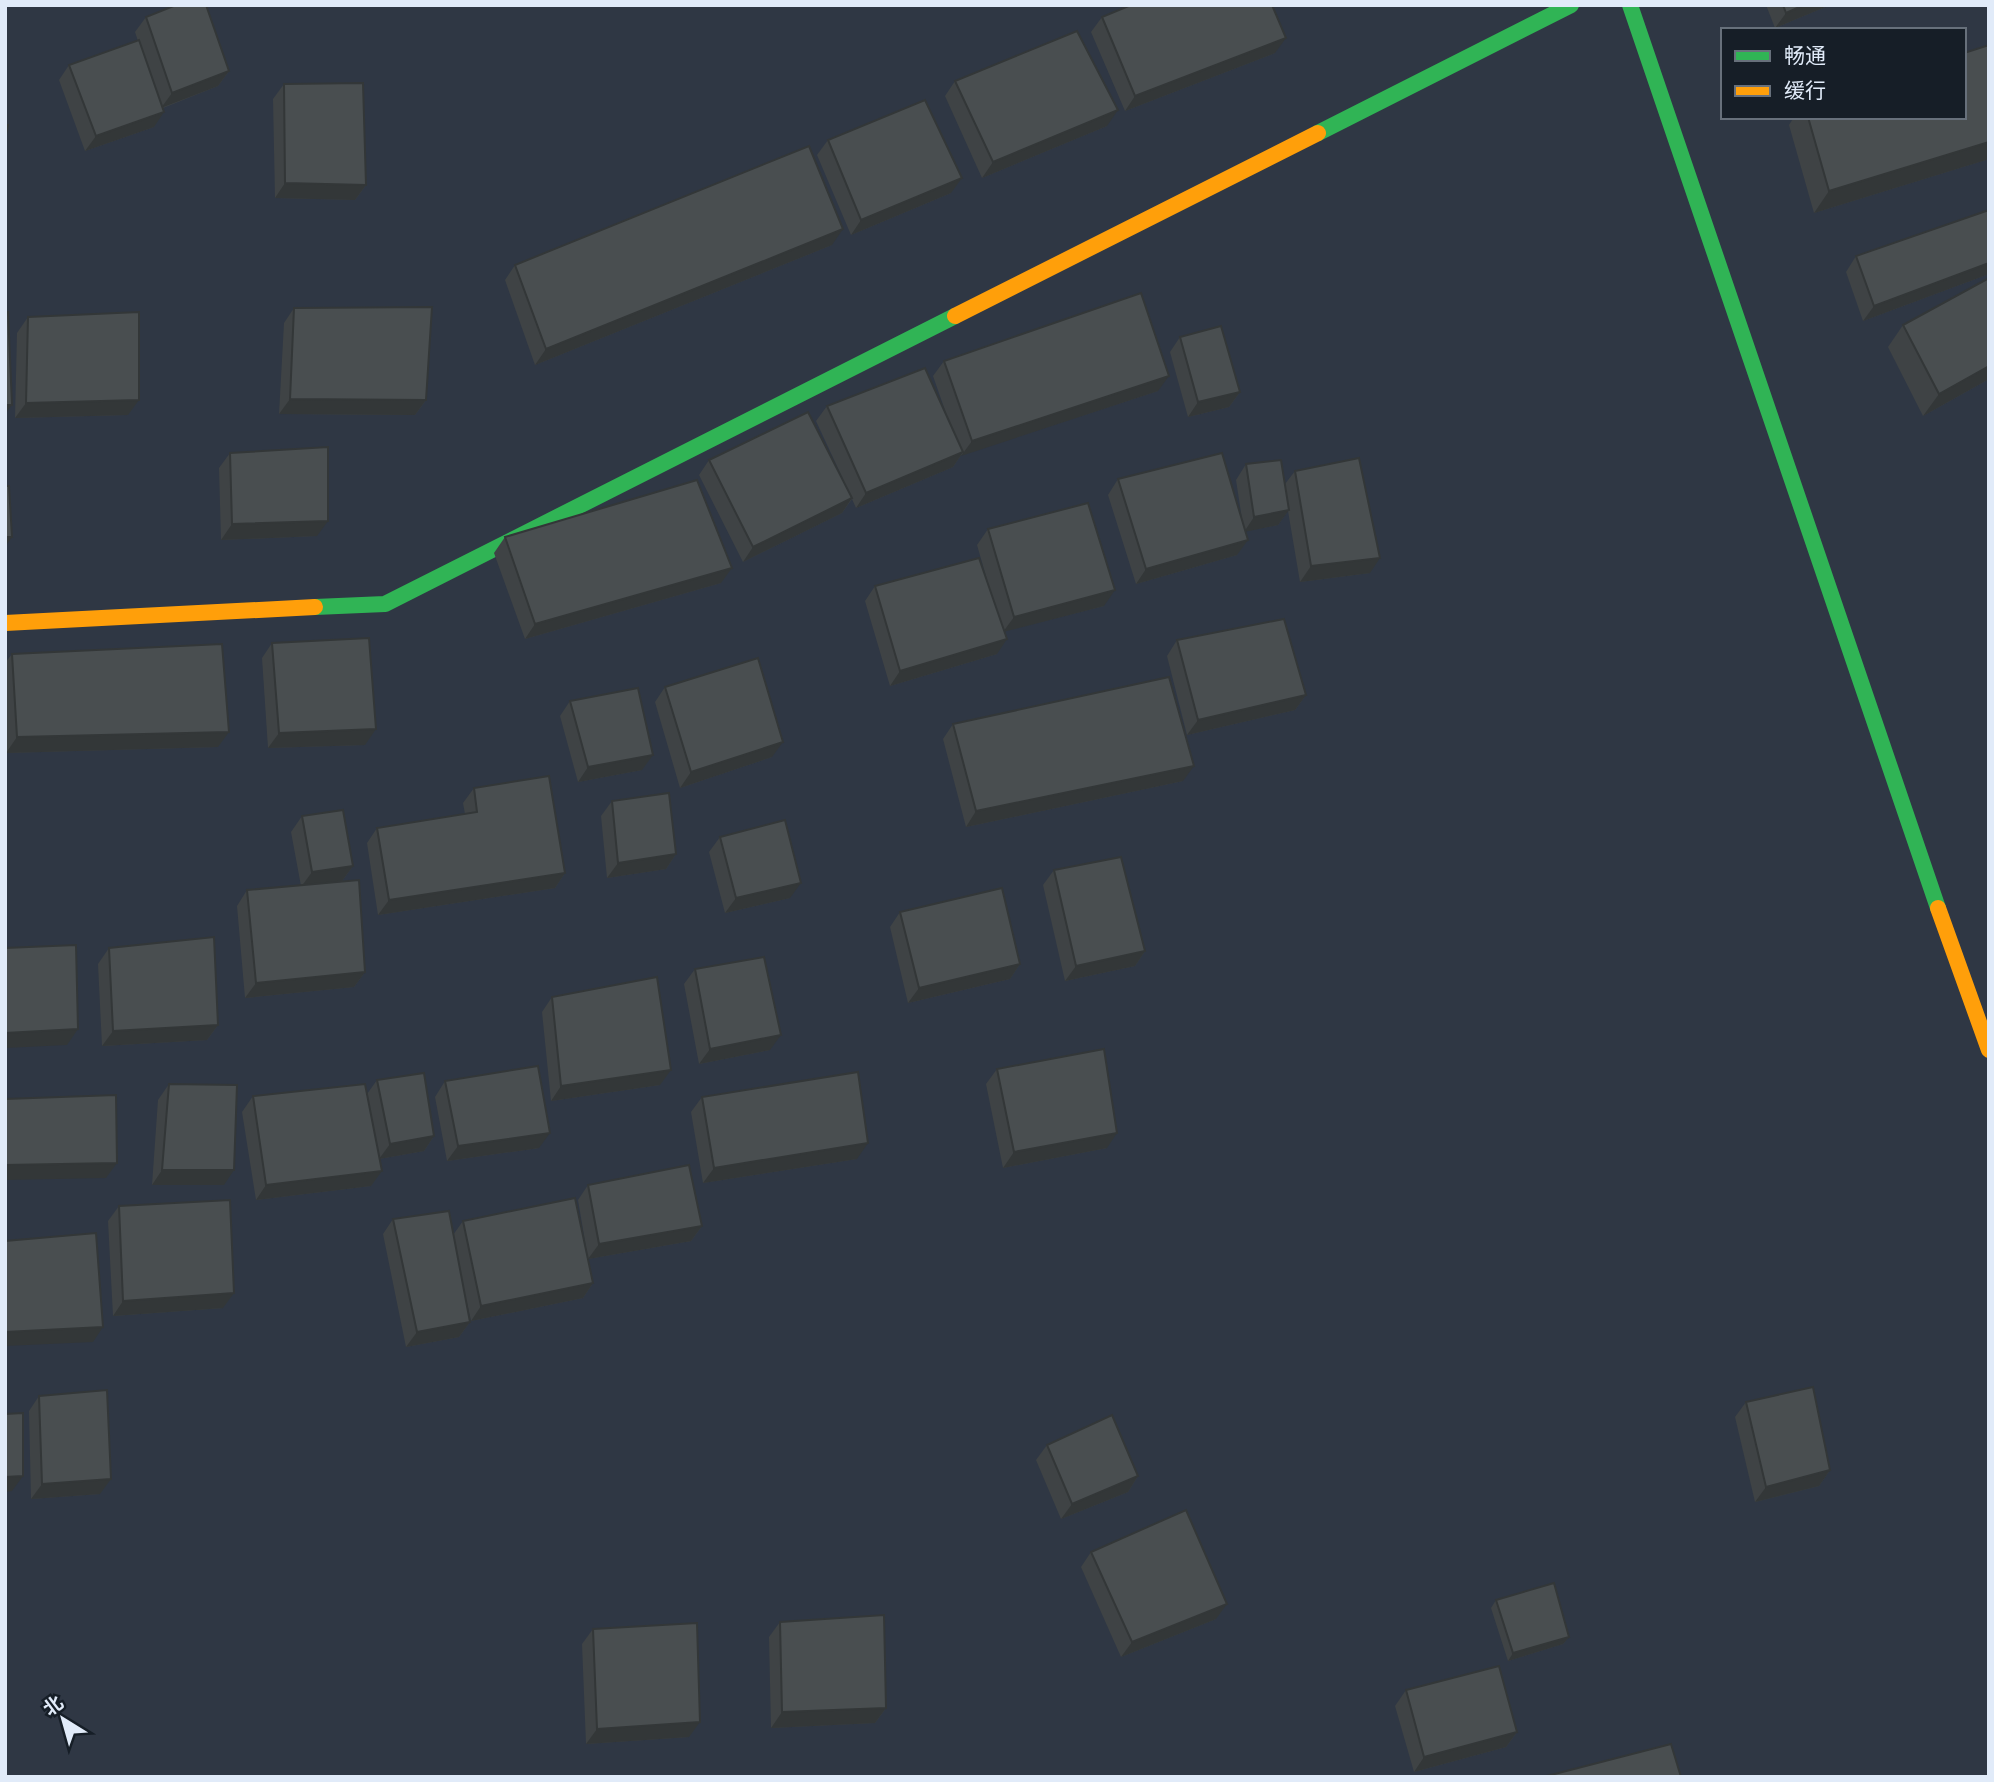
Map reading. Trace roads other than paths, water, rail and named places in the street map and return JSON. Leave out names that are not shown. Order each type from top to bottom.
[{"type":"street","points":[[5,623],[385,604],[1571,5]]},
{"type":"street","points":[[1630,5],[1898,794],[1989,1051]]}]
